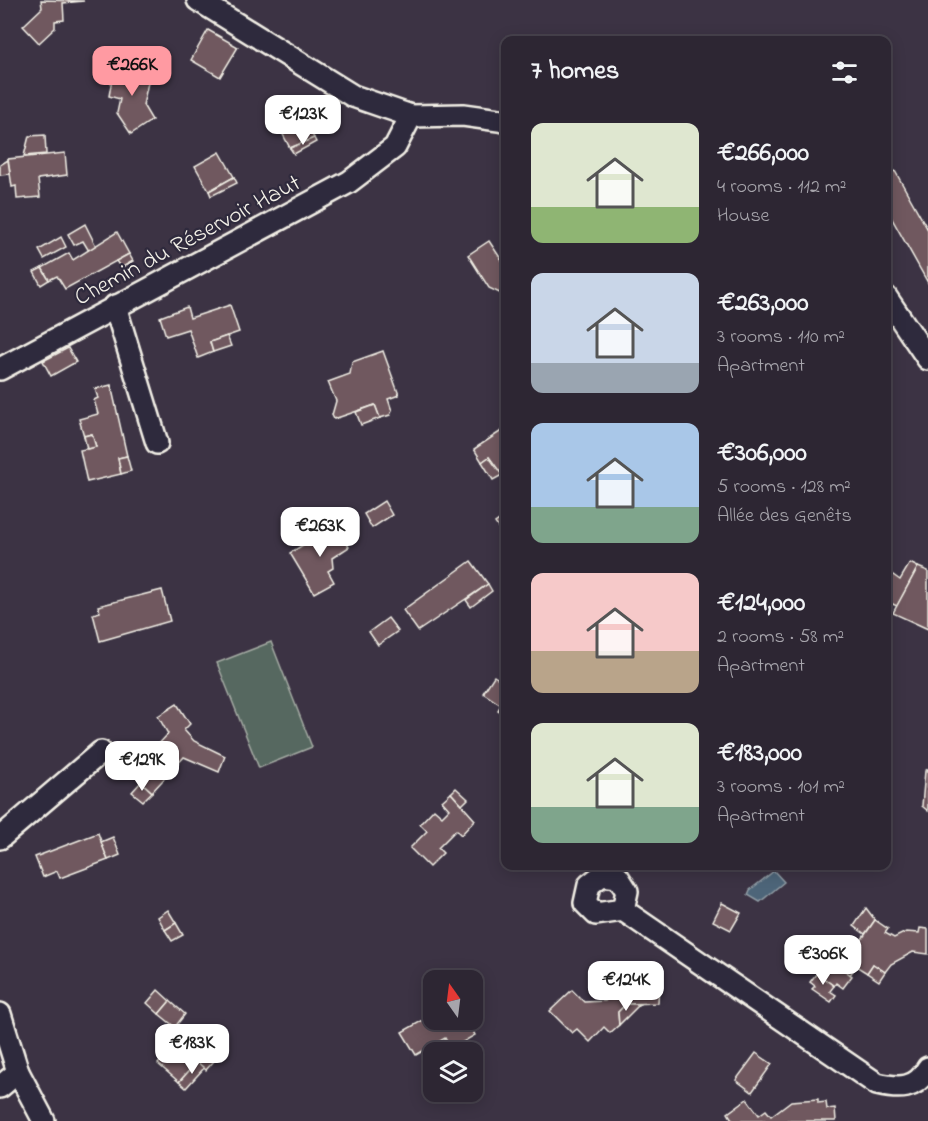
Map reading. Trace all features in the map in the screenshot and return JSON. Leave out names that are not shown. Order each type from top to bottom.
[{"type":"street","points":[[198,0],[353,96],[411,116],[463,115],[501,121]]},
{"type":"street","name":"Chemin du Réservoir Haut","points":[[0,369],[349,182],[395,147],[411,116]]},
{"type":"street","points":[[891,304],[928,359]]},
{"type":"street","points":[[115,306],[156,443]]},
{"type":"street","points":[[0,838],[100,752]]},
{"type":"street","points":[[623,910],[877,1084],[898,1089],[925,1074]]},
{"type":"street","points":[[0,1014],[18,1072],[44,1121]]},
{"type":"street","points":[[0,1087],[18,1072]]},
{"type":"green space","points":[[271,642],[312,747],[259,768],[217,663]]},
{"type":"water","points":[[774,871],[784,882],[760,902],[748,895],[750,890]]},
{"type":"building","points":[[41,0],[84,1],[63,3],[64,20],[55,21],[55,28],[39,43],[23,26],[42,8]]},
{"type":"building","points":[[208,30],[238,47],[220,77],[191,60]]},
{"type":"building","points":[[135,65],[151,69],[143,105],[152,120],[131,134],[117,113],[120,99],[109,96],[112,79],[116,80],[116,77]]},
{"type":"building","points":[[298,109],[314,138],[290,148],[276,121]]},
{"type":"building","points":[[45,135],[46,154],[24,156],[29,136]]},
{"type":"building","points":[[314,138],[316,142],[294,154],[290,148]]},
{"type":"building","points":[[220,152],[234,177],[209,191],[195,166]]},
{"type":"building","points":[[65,153],[67,175],[38,179],[40,197],[17,199],[16,186],[12,187],[8,159]]},
{"type":"building","points":[[8,160],[10,174],[0,175],[0,165]]},
{"type":"building","points":[[895,171],[928,230],[928,283],[891,217],[891,173]]},
{"type":"building","points":[[234,177],[237,183],[211,196],[209,191]]},
{"type":"building","points":[[85,224],[96,248],[89,251],[83,241],[74,245],[68,234]]},
{"type":"building","points":[[117,232],[129,254],[65,289],[57,276],[49,280],[42,268],[69,253],[73,260]]},
{"type":"building","points":[[61,237],[66,247],[44,259],[39,250]]},
{"type":"building","points":[[489,241],[501,259],[501,294],[489,288],[468,255]]},
{"type":"building","points":[[129,254],[133,261],[121,268],[116,261]]},
{"type":"building","points":[[42,268],[49,280],[41,285],[34,272]]},
{"type":"building","points":[[230,305],[239,332],[210,342],[213,352],[198,358],[188,329],[166,336],[160,317],[187,307],[190,318]]},
{"type":"building","points":[[227,336],[231,346],[213,352],[210,342]]},
{"type":"building","points":[[68,348],[76,362],[51,376],[43,361]]},
{"type":"building","points":[[383,351],[399,395],[388,399],[392,411],[390,415],[380,418],[375,405],[334,419],[332,415],[336,401],[328,382],[350,374],[352,362]]},
{"type":"building","points":[[111,385],[127,456],[118,458],[121,474],[87,482],[80,450],[96,447],[92,434],[84,436],[79,419],[98,414],[94,400],[98,398],[95,389]]},
{"type":"building","points":[[375,405],[380,418],[361,425],[356,412]]},
{"type":"building","points":[[501,431],[501,474],[489,457],[482,462],[474,449]]},
{"type":"building","points":[[92,434],[96,447],[87,449],[84,436]]},
{"type":"building","points":[[127,456],[131,471],[121,474],[118,458]]},
{"type":"building","points":[[489,457],[501,476],[493,480],[482,462]]},
{"type":"building","points":[[384,501],[392,515],[372,528],[364,514]]},
{"type":"building","points":[[501,519],[501,532],[495,523]]},
{"type":"building","points":[[335,525],[349,547],[332,558],[333,568],[328,571],[334,582],[314,593],[290,553]]},
{"type":"building","points":[[471,561],[488,584],[418,631],[403,610]]},
{"type":"building","points":[[910,563],[918,567],[897,606],[891,603],[891,574],[900,580]]},
{"type":"building","points":[[918,567],[928,571],[928,629],[893,613]]},
{"type":"building","points":[[488,584],[492,591],[471,607],[466,600]]},
{"type":"building","points":[[162,590],[170,621],[100,641],[93,614],[100,612],[98,606]]},
{"type":"building","points":[[388,618],[398,631],[378,645],[369,632]]},
{"type":"building","points":[[494,676],[501,681],[501,705],[483,693]]},
{"type":"building","points":[[177,704],[190,724],[184,730],[194,741],[225,756],[219,772],[184,757],[152,792],[132,773],[168,734],[158,716]]},
{"type":"building","points":[[928,769],[928,811],[922,806],[925,771]]},
{"type":"building","points":[[141,782],[152,792],[143,801],[132,792]]},
{"type":"building","points":[[456,788],[468,799],[462,805],[451,793]]},
{"type":"building","points":[[451,793],[475,820],[461,835],[456,830],[438,848],[443,853],[429,867],[410,848],[427,831],[420,824],[434,809],[442,816],[449,809],[442,801]]},
{"type":"building","points":[[98,833],[108,860],[60,878],[57,871],[43,877],[35,857]]},
{"type":"building","points":[[113,837],[120,855],[108,860],[101,842]]},
{"type":"building","points":[[722,903],[741,913],[731,930],[713,921]]},
{"type":"building","points":[[866,908],[875,920],[865,934],[854,926]]},
{"type":"building","points":[[168,910],[176,923],[165,930],[158,917]]},
{"type":"building","points":[[875,920],[888,929],[885,933],[894,938],[906,932],[919,933],[920,928],[928,929],[928,954],[913,952],[891,964],[885,972],[873,964],[867,973],[856,966],[850,975],[833,962],[847,942],[856,948]]},
{"type":"building","points":[[176,923],[183,935],[172,941],[165,930]]},
{"type":"building","points":[[833,962],[852,976],[843,988],[836,983],[834,986],[822,977],[822,972]]},
{"type":"building","points":[[873,964],[885,972],[879,981],[867,973]]},
{"type":"building","points":[[819,970],[824,973],[822,977],[834,986],[830,991],[836,995],[831,1002],[812,989],[815,986],[810,982]]},
{"type":"building","points":[[640,981],[659,981],[658,1003],[626,1004],[618,1012],[619,1025],[610,1033],[604,1027],[590,1042],[577,1029],[572,1033],[550,1011],[572,990],[584,1002],[605,1001],[620,987],[640,988]]},
{"type":"building","points":[[158,990],[170,1001],[159,1014],[147,1003]]},
{"type":"building","points":[[170,1001],[185,1014],[175,1027],[159,1014]]},
{"type":"building","points":[[626,1004],[640,1004],[619,1025],[618,1012]]},
{"type":"building","points":[[423,1020],[423,1030],[472,1030],[475,1035],[463,1042],[447,1042],[445,1038],[438,1042],[423,1042],[423,1051],[416,1055],[402,1032]]},
{"type":"building","points":[[205,1036],[222,1052],[206,1070],[197,1062],[179,1082],[158,1064],[173,1047],[180,1052],[186,1045],[192,1050]]},
{"type":"building","points":[[756,1053],[772,1064],[752,1092],[736,1080]]},
{"type":"building","points":[[197,1062],[204,1068],[186,1088],[179,1082]]},
{"type":"building","points":[[747,1099],[759,1115],[766,1110],[771,1116],[791,1101],[818,1099],[818,1103],[826,1102],[827,1109],[835,1108],[836,1121],[733,1121],[728,1113]]}]
